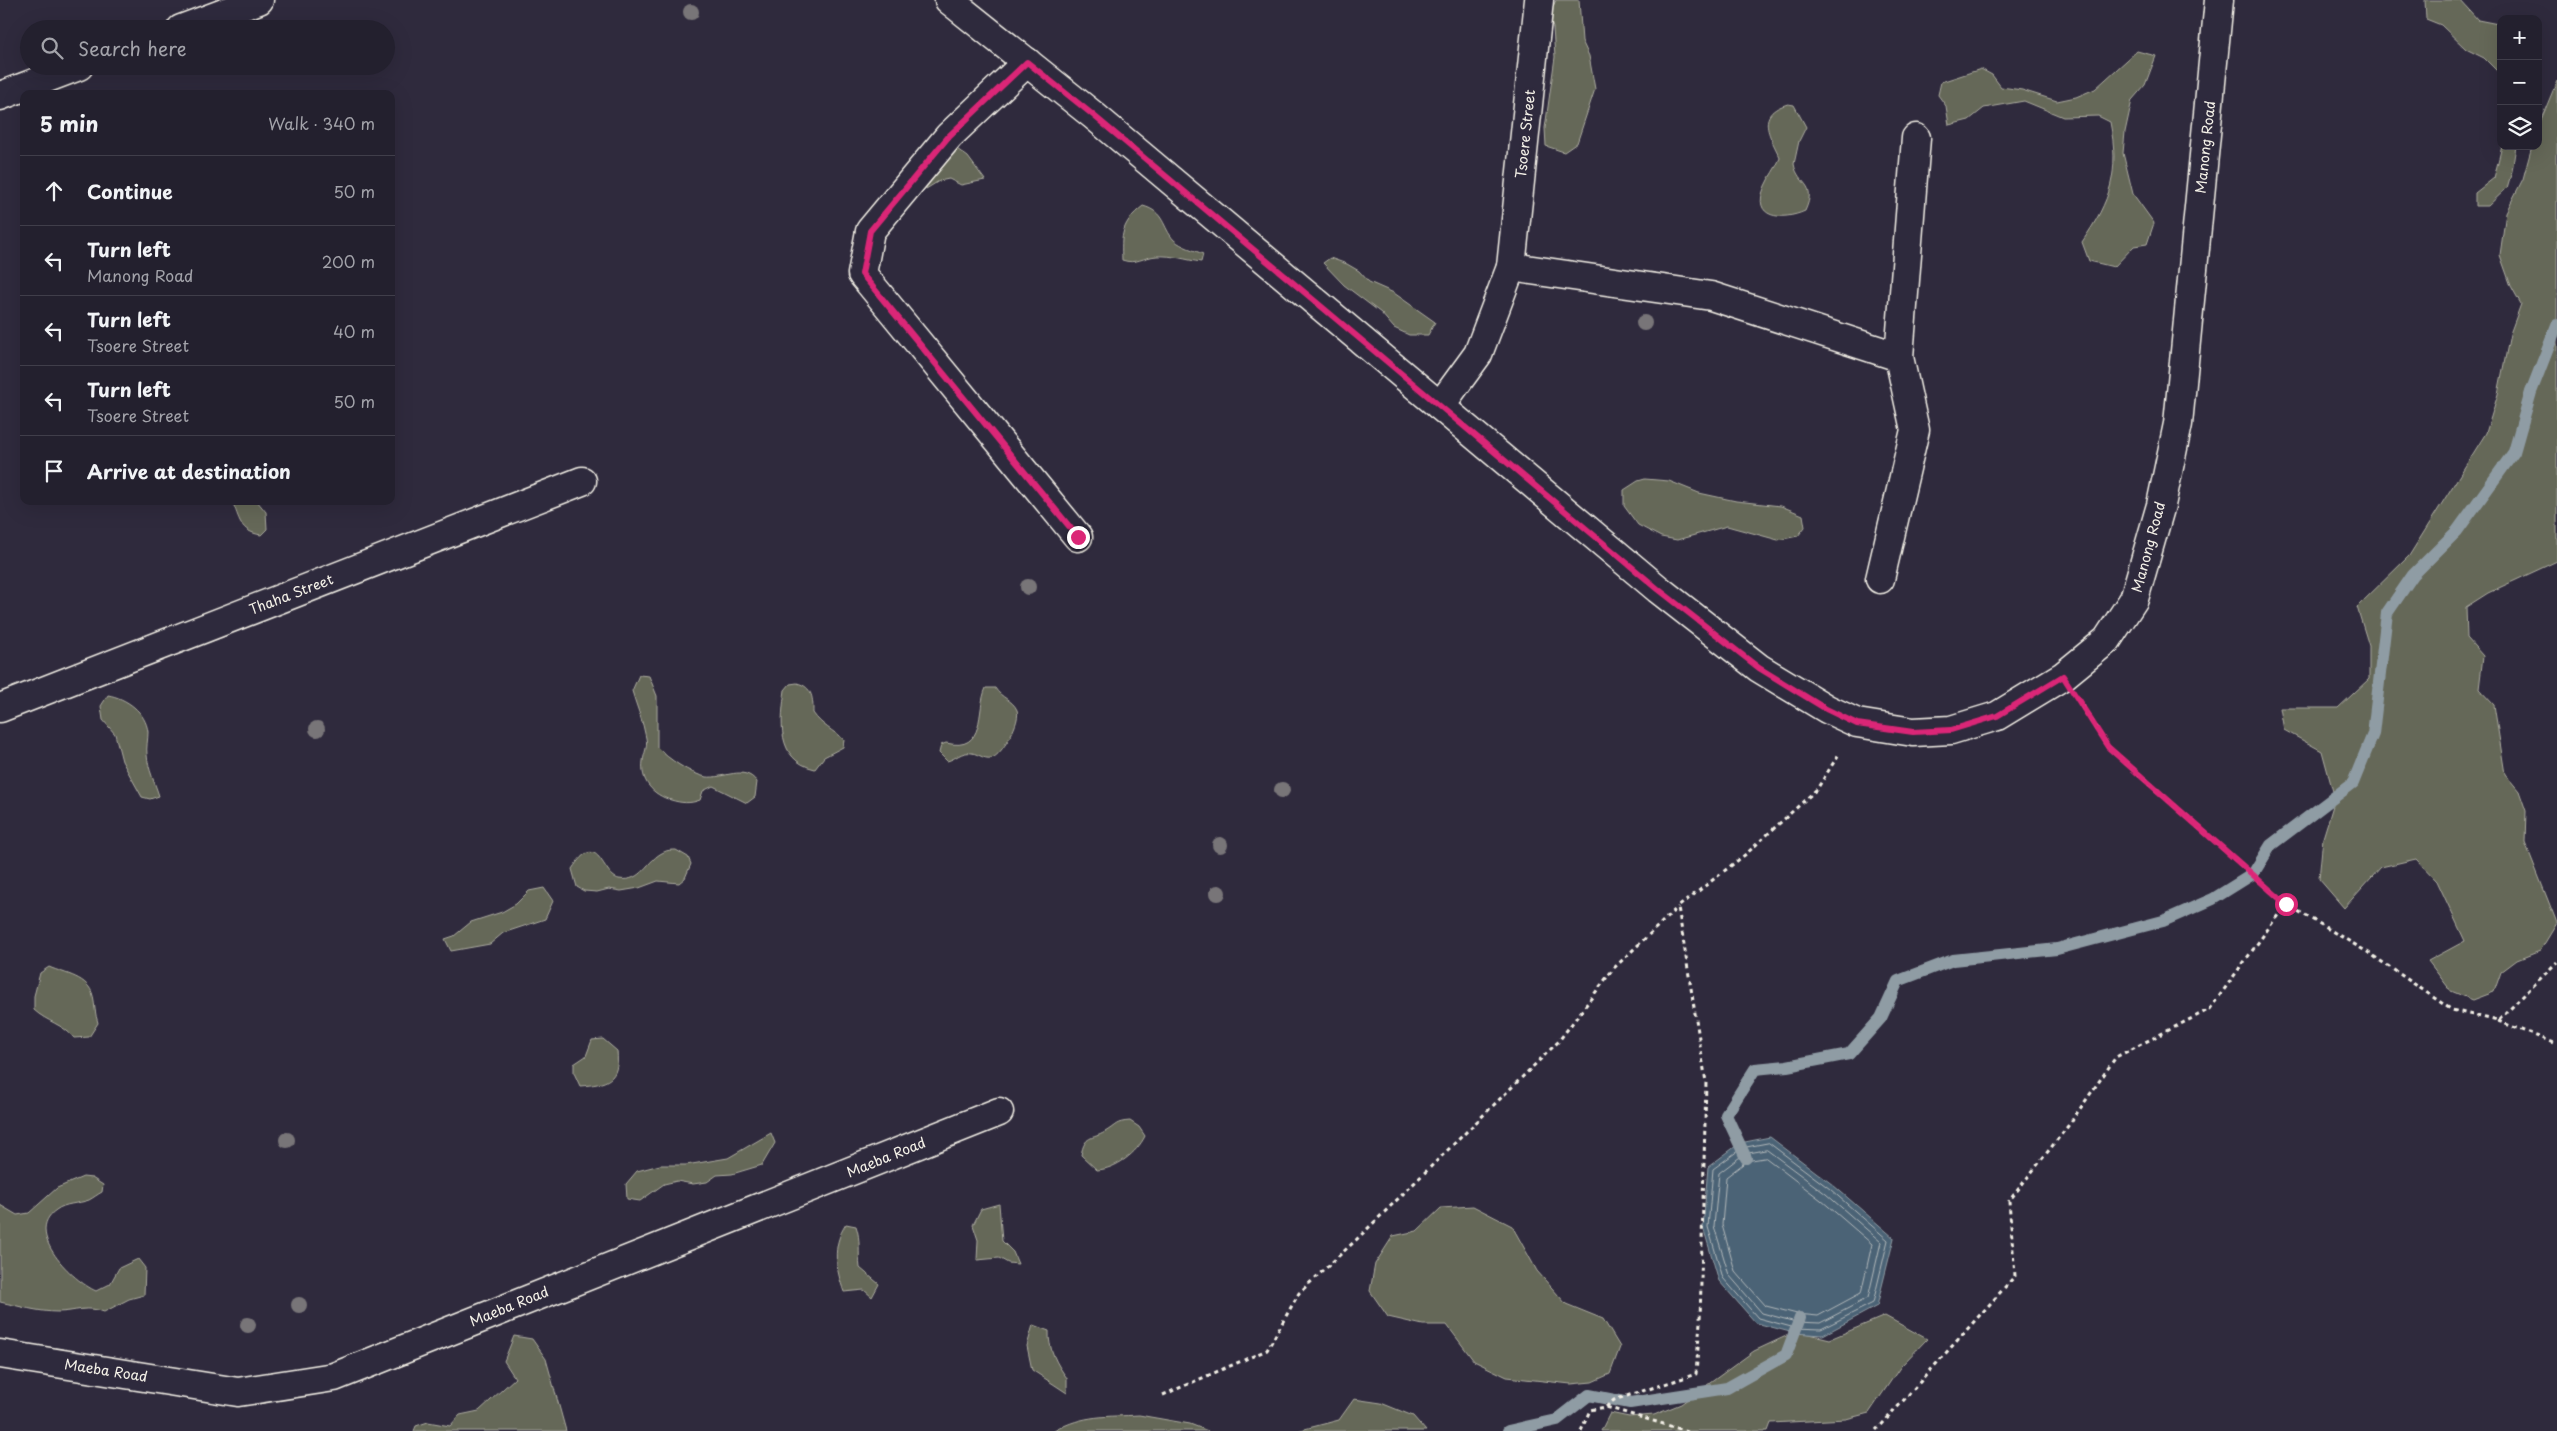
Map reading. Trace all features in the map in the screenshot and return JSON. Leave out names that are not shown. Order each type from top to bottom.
[{"type":"street","points":[[205,20],[258,0]]},
{"type":"street","name":"Manong Road","points":[[948,0],[1093,115],[1658,589],[1759,668],[1826,709],[1857,724],[1913,732],[1951,730],[1997,716],[2063,676],[2107,640],[2134,599],[2161,505],[2178,424],[2219,0]]},
{"type":"street","name":"Tsoere Street","points":[[1440,406],[1478,354],[1511,267],[1539,0]]},
{"type":"street","points":[[1027,62],[949,136],[870,231],[862,274],[1078,537]]},
{"type":"street","points":[[0,96],[55,75]]},
{"type":"street","points":[[1880,579],[1915,430],[1899,357],[1916,138]]},
{"type":"street","points":[[1511,267],[1711,296],[1899,357]]},
{"type":"street","name":"Thaha Street","points":[[0,708],[582,481]]},
{"type":"street","name":"Maeba Road","points":[[0,1354],[238,1392],[334,1377],[999,1112]]},
{"type":"path","points":[[2063,676],[2108,747],[2286,904],[2369,954],[2452,1010],[2498,1021],[2557,1044]]},
{"type":"path","points":[[1162,1396],[1267,1350],[1299,1293],[1363,1234],[1558,1042],[1614,968],[1678,907],[1746,854],[1817,789],[1857,724]]},
{"type":"path","points":[[1876,1431],[2015,1276],[2009,1201],[2068,1126],[2116,1057],[2210,1009],[2286,904]]},
{"type":"path","points":[[1606,1407],[1614,1400],[1696,1374],[1700,1322],[1706,1082],[1678,907]]},
{"type":"path","points":[[2498,1021],[2557,962]]},
{"type":"path","points":[[1581,1431],[1590,1410],[1606,1407],[1687,1431]]},
{"type":"green space","points":[[1556,0],[1579,0],[1582,41],[1589,56],[1595,89],[1577,143],[1564,152],[1546,146],[1545,128],[1555,57],[1553,28],[1549,15]]},
{"type":"green space","points":[[2425,0],[2460,0],[2478,20],[2497,24],[2497,71],[2484,58],[2466,49],[2441,25],[2426,19]]},
{"type":"green space","points":[[2137,51],[2156,56],[2145,85],[2132,100],[2125,132],[2123,153],[2133,194],[2154,223],[2147,244],[2134,246],[2114,267],[2089,261],[2082,242],[2100,213],[2111,185],[2114,156],[2110,122],[2098,116],[2063,117],[2024,101],[1984,108],[1969,120],[1949,125],[1946,106],[1938,95],[1941,82],[1981,69],[1992,75],[2001,87],[2022,90],[2057,101],[2076,97],[2095,89]]},
{"type":"green space","points":[[2557,81],[2557,561],[2488,593],[2466,607],[2467,638],[2483,656],[2479,689],[2494,705],[2505,774],[2519,791],[2526,811],[2525,842],[2557,923],[2540,951],[2517,960],[2501,972],[2494,992],[2473,1000],[2451,991],[2428,961],[2465,941],[2437,881],[2416,859],[2381,867],[2344,908],[2319,879],[2323,838],[2335,799],[2322,751],[2284,730],[2280,708],[2338,708],[2369,679],[2369,646],[2357,607],[2409,556],[2486,433],[2498,394],[2510,334],[2521,304],[2511,286],[2500,255],[2506,212],[2523,179],[2531,150],[2542,150],[2542,117]]},
{"type":"green space","points":[[1788,104],[1794,105],[1806,127],[1799,141],[1794,164],[1799,177],[1808,189],[1809,195],[1805,211],[1787,216],[1779,216],[1771,215],[1765,211],[1762,205],[1765,186],[1780,158],[1769,134],[1768,120],[1777,108]]},
{"type":"green space","points":[[957,149],[968,157],[985,180],[961,185],[949,179],[939,181],[926,189],[924,168],[939,153]]},
{"type":"green space","points":[[2501,150],[2515,150],[2507,188],[2488,206],[2475,206],[2475,193],[2494,178]]},
{"type":"green space","points":[[1143,206],[1159,216],[1174,240],[1203,254],[1201,262],[1163,256],[1131,262],[1122,260],[1122,236],[1126,224]]},
{"type":"green space","points":[[1330,258],[1359,271],[1369,282],[1394,293],[1435,322],[1428,335],[1409,335],[1394,328],[1381,313],[1344,285],[1323,263]]},
{"type":"green space","points":[[1645,479],[1669,481],[1699,493],[1736,501],[1781,506],[1803,515],[1805,527],[1798,536],[1778,540],[1727,526],[1677,540],[1661,537],[1638,525],[1624,506],[1624,490]]},
{"type":"green space","points":[[234,505],[260,505],[266,512],[267,529],[261,535],[248,531],[239,519]]},
{"type":"green space","points":[[639,675],[649,676],[657,696],[657,747],[680,765],[706,777],[740,773],[752,777],[757,782],[755,797],[747,803],[713,786],[703,791],[700,800],[686,803],[665,798],[653,791],[644,775],[643,761],[646,741],[632,691]]},
{"type":"green space","points":[[797,683],[806,687],[811,694],[813,713],[816,717],[844,740],[843,747],[824,757],[815,769],[802,764],[793,757],[787,748],[784,737],[782,714],[785,690],[790,684]]},
{"type":"green space","points":[[986,688],[995,688],[1017,710],[1018,715],[1011,735],[994,757],[985,758],[968,753],[947,761],[939,753],[941,745],[968,742],[974,736],[978,727]]},
{"type":"green space","points":[[108,695],[122,699],[134,707],[143,718],[148,732],[147,749],[150,771],[159,796],[150,799],[142,797],[122,761],[115,734],[103,720],[101,706]]},
{"type":"green space","points":[[676,850],[688,857],[691,864],[685,878],[679,883],[658,881],[639,888],[621,891],[609,889],[597,892],[584,891],[577,887],[572,869],[581,857],[588,853],[594,853],[613,876],[619,879],[627,879],[639,874],[658,855]]},
{"type":"green space","points":[[544,888],[553,901],[545,919],[503,933],[490,944],[451,951],[445,939],[454,936],[471,922],[502,912],[516,904],[529,891]]},
{"type":"green space","points":[[49,967],[82,980],[91,990],[98,1023],[89,1037],[74,1038],[65,1029],[34,1010],[34,996],[40,973]]},
{"type":"green space","points":[[603,1039],[617,1051],[614,1075],[610,1079],[598,1084],[580,1086],[574,1073],[574,1064],[586,1056],[592,1040]]},
{"type":"green space","points":[[1130,1121],[1139,1127],[1145,1136],[1137,1148],[1125,1159],[1111,1167],[1097,1170],[1081,1155],[1087,1141],[1119,1123]]},
{"type":"green space","points":[[771,1133],[775,1143],[762,1165],[732,1174],[717,1175],[707,1182],[693,1184],[677,1181],[664,1184],[640,1201],[627,1199],[626,1184],[637,1171],[660,1165],[686,1165],[728,1158]]},
{"type":"green space","points":[[83,1177],[92,1178],[103,1185],[102,1192],[89,1200],[63,1206],[56,1210],[47,1220],[45,1231],[48,1243],[55,1255],[75,1277],[96,1291],[110,1284],[119,1268],[138,1259],[145,1268],[144,1295],[129,1299],[104,1312],[86,1309],[51,1312],[0,1302],[0,1205],[17,1215],[29,1213],[57,1188]]},
{"type":"green space","points":[[999,1204],[1002,1241],[1013,1252],[1018,1264],[1008,1263],[999,1258],[977,1260],[978,1240],[973,1225],[981,1209]]},
{"type":"green space","points":[[1473,1206],[1512,1226],[1537,1271],[1566,1304],[1603,1319],[1620,1347],[1610,1374],[1592,1382],[1571,1384],[1507,1377],[1474,1361],[1447,1325],[1423,1325],[1388,1317],[1370,1291],[1375,1264],[1393,1236],[1417,1231],[1441,1208]]},
{"type":"green space","points":[[846,1224],[856,1226],[860,1268],[879,1284],[872,1297],[864,1290],[844,1292],[836,1258],[838,1241]]},
{"type":"green space","points":[[1885,1316],[1927,1339],[1901,1366],[1869,1413],[1846,1419],[1771,1423],[1768,1431],[1601,1431],[1610,1413],[1629,1417],[1654,1415],[1681,1404],[1754,1351],[1797,1331],[1830,1339]]},
{"type":"green space","points":[[1033,1325],[1049,1331],[1050,1344],[1054,1356],[1067,1378],[1067,1393],[1032,1370],[1027,1346]]},
{"type":"green space","points":[[514,1336],[532,1339],[546,1359],[566,1431],[414,1431],[416,1426],[428,1422],[450,1426],[460,1415],[479,1411],[515,1378],[504,1361]]},
{"type":"green space","points":[[1354,1399],[1381,1403],[1413,1416],[1426,1431],[1297,1431],[1339,1420]]},
{"type":"green space","points":[[1139,1415],[1190,1424],[1208,1431],[1054,1431],[1086,1419]]},
{"type":"water","points":[[1770,1137],[1833,1185],[1894,1238],[1877,1306],[1823,1335],[1794,1333],[1756,1323],[1719,1281],[1703,1227],[1708,1167],[1740,1143]]},
{"type":"waterway","points":[[1746,1158],[1726,1115],[1755,1069],[1787,1066],[1849,1054],[1881,1018],[1898,981],[1953,960],[2057,949],[2163,921],[2213,899],[2253,874],[2271,845],[2353,783],[2373,734],[2387,613],[2413,575],[2457,531],[2514,452],[2531,392],[2557,325]]},
{"type":"waterway","points":[[1508,1431],[1557,1420],[1589,1395],[1630,1403],[1727,1388],[1786,1355],[1800,1318]]},
{"type":"route","points":[[1078,537],[862,274],[870,231],[949,136],[1027,62],[1093,115],[1658,589],[1759,668],[1826,709],[1857,724],[1913,732],[1951,730],[1997,716],[2063,676],[2108,747],[2199,825],[2286,904]]}]
